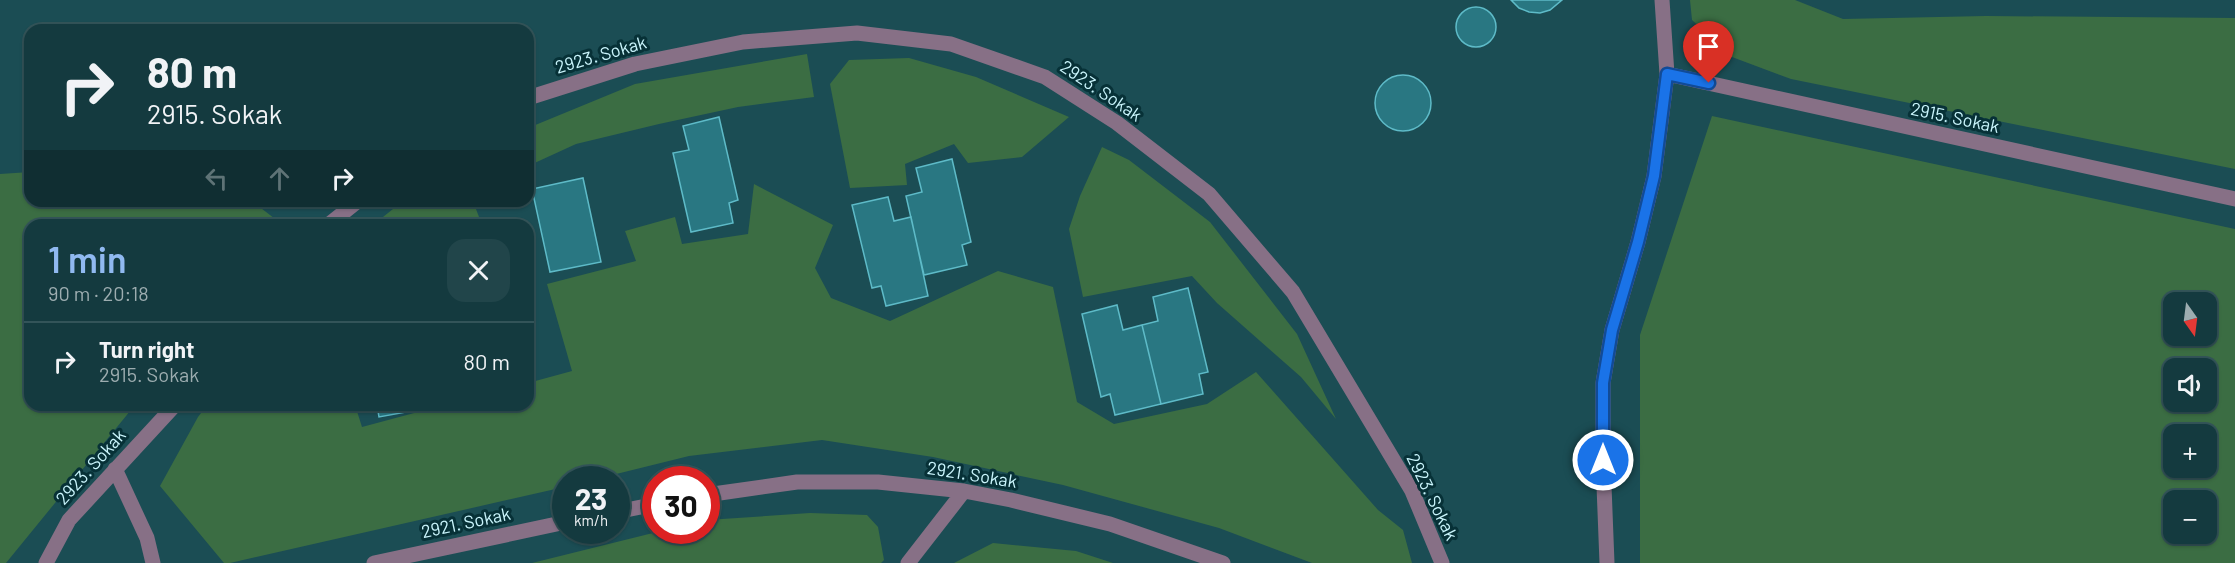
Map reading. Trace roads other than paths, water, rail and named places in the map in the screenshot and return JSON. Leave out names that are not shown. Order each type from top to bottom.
[{"type":"street","points":[[1607,563],[1603,383],[1612,330],[1638,242],[1654,176],[1667,74],[1662,0]]},
{"type":"street","name":"2923. Sokak","points":[[534,96],[635,64],[732,44],[857,33],[951,44],[1045,77],[1117,123],[1209,194],[1293,292],[1412,491],[1442,563]]},
{"type":"street","name":"2915. Sokak","points":[[1667,74],[2235,199]]},
{"type":"street","points":[[336,219],[350,207]]},
{"type":"street","name":"2923. Sokak","points":[[46,563],[69,520],[169,411]]},
{"type":"street","points":[[115,469],[147,538],[153,563]]},
{"type":"street","name":"2921. Sokak","points":[[720,493],[797,482],[878,482],[964,491],[1110,524],[1223,563]]},
{"type":"street","points":[[908,563],[964,491]]},
{"type":"street","name":"2921. Sokak","points":[[374,563],[552,525]]}]
